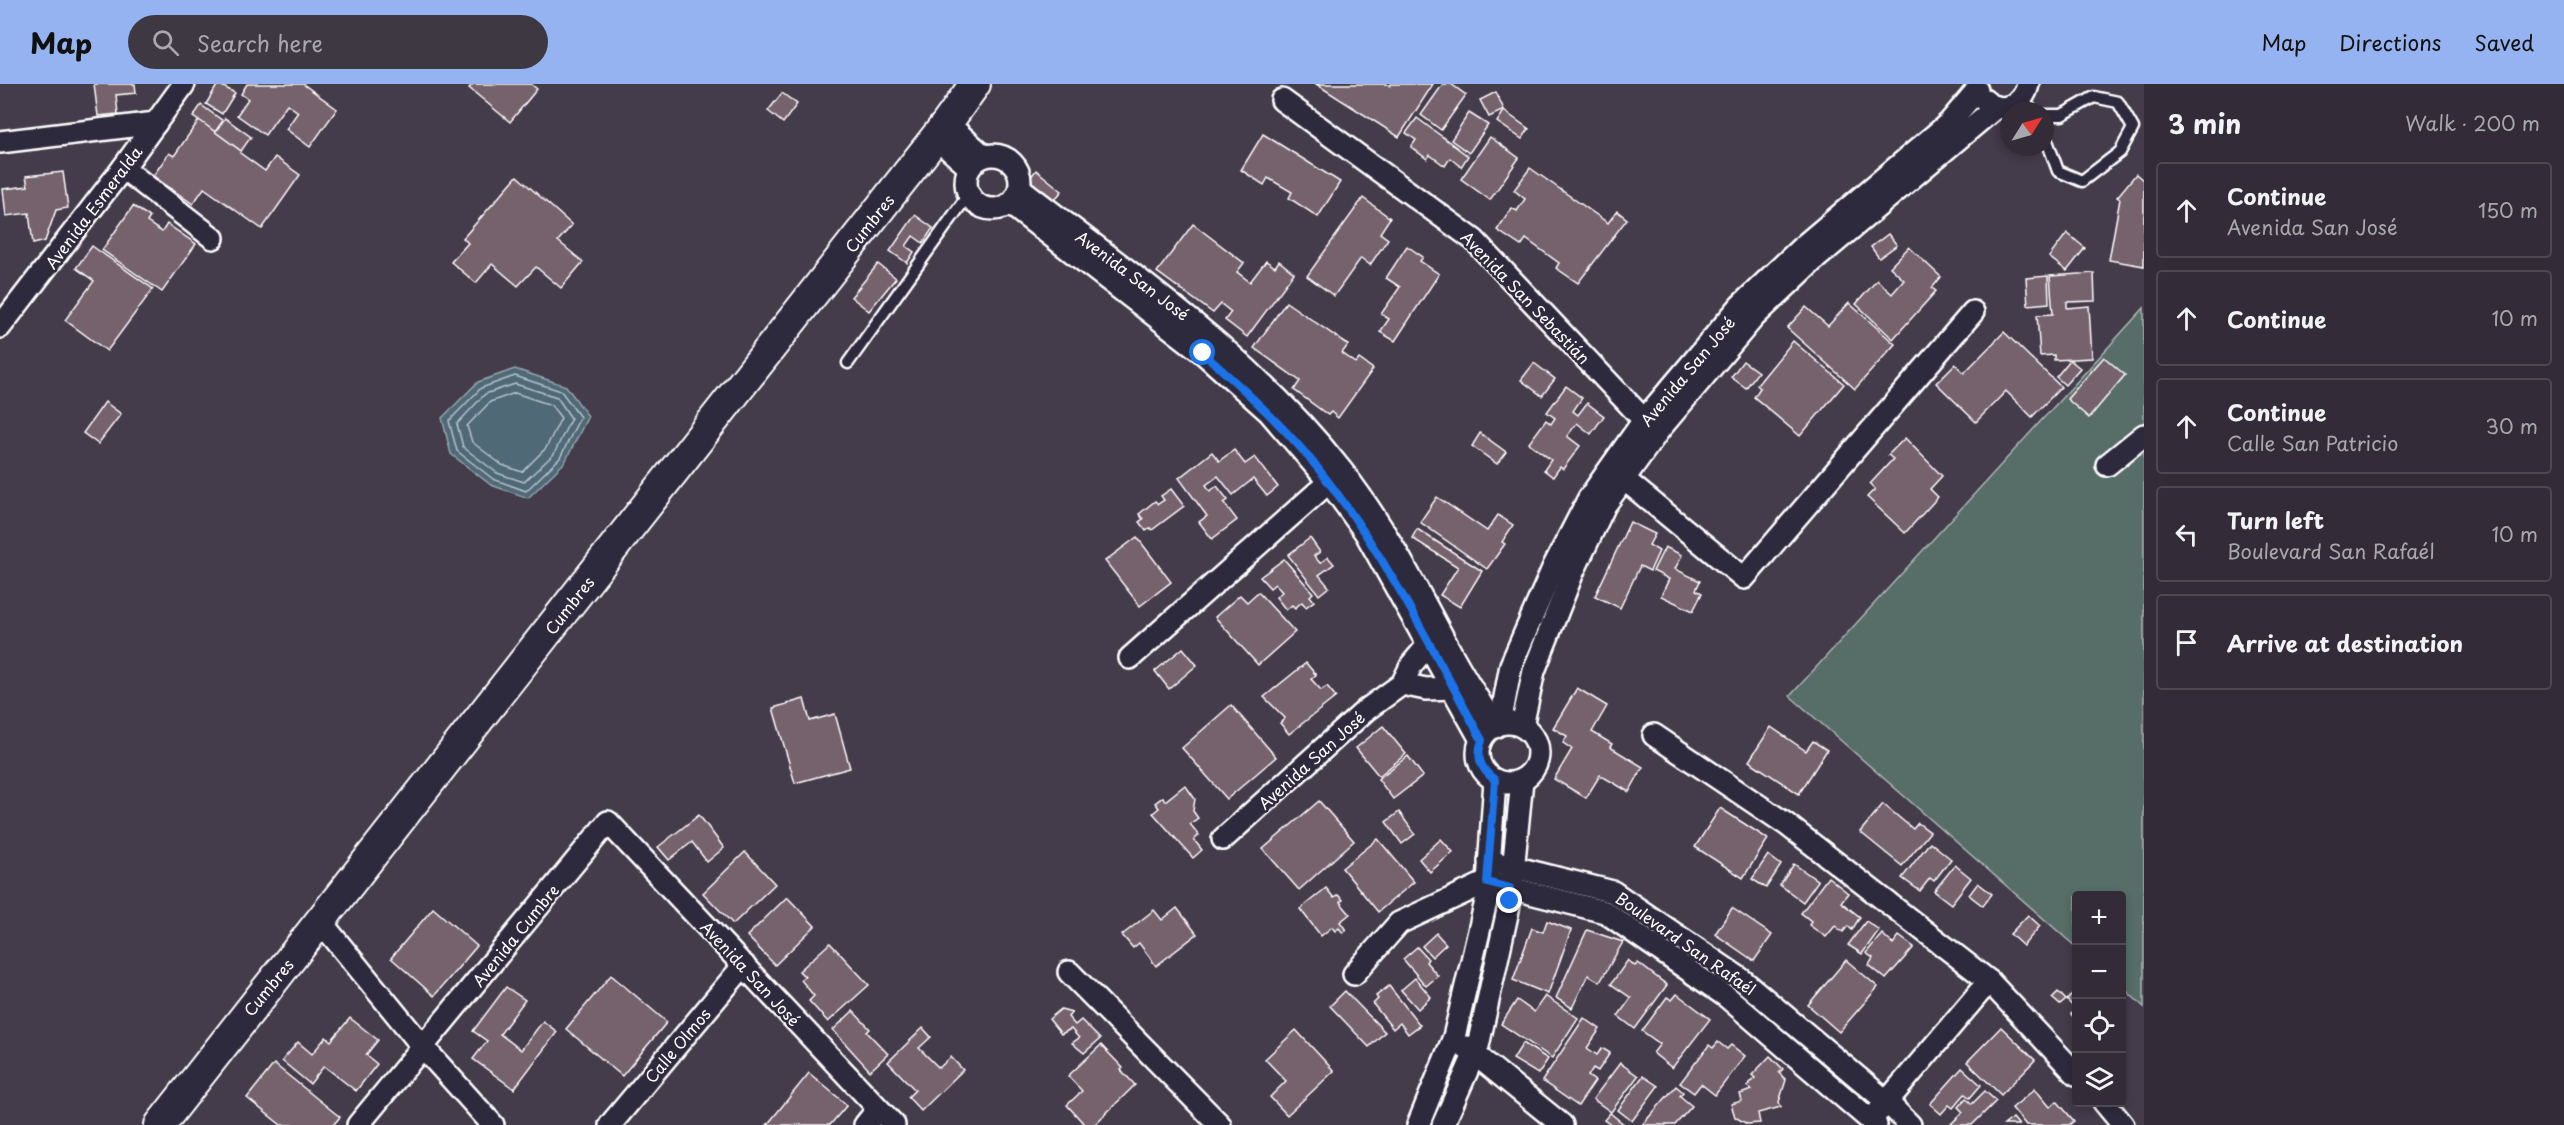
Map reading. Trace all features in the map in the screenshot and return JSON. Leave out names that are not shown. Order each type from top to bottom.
[{"type":"street","name":"Avenida Esmeralda","points":[[0,327],[123,168],[184,84]]},
{"type":"street","name":"Cumbres","points":[[160,1125],[941,131],[975,84]]},
{"type":"street","points":[[1977,87],[1982,98],[1996,107],[2006,108],[2028,98]]},
{"type":"street","name":"Avenida San José","points":[[1522,726],[1534,671],[1573,572],[1605,505],[1617,473],[1644,420],[1742,305],[1801,248],[1949,123],[1977,87]]},
{"type":"street","name":"Avenida San Sebastián","points":[[1281,100],[1474,240],[1644,420]]},
{"type":"street","name":"Avenida San José","points":[[1492,730],[1511,666],[1554,566],[1589,498],[1659,430],[1754,317],[1813,261],[1996,107]]},
{"type":"street","points":[[0,142],[156,123]]},
{"type":"street","points":[[941,131],[977,162]]},
{"type":"street","points":[[994,155],[1011,162],[1020,179],[1015,196],[992,210],[974,203],[968,195],[966,176],[977,162],[994,155]]},
{"type":"street","points":[[123,168],[213,238]]},
{"type":"street","name":"Avenida San José","points":[[1015,196],[1140,294],[1216,339],[1281,399],[1335,476],[1454,688],[1492,730]]},
{"type":"street","points":[[1617,473],[1744,578],[1973,312]]},
{"type":"street","points":[[2107,465],[2144,435]]},
{"type":"street","points":[[1130,658],[1335,476]]},
{"type":"street","name":"Avenida San José","points":[[1335,476],[1380,523],[1421,593],[1492,730]]},
{"type":"street","name":"Avenida San José","points":[[1223,839],[1366,710],[1402,684],[1412,664],[1429,644]]},
{"type":"street","points":[[1402,684],[1426,689],[1454,688]]},
{"type":"street","points":[[1513,723],[1522,726],[1535,740],[1538,758],[1535,766],[1522,780],[1513,783],[1495,780],[1487,774],[1479,758],[1492,730],[1513,723]]},
{"type":"street","points":[[1654,735],[1786,824],[1989,981],[2072,1070]]},
{"type":"street","points":[[1418,1125],[1455,1037],[1486,897],[1495,780]]},
{"type":"street","points":[[1443,1125],[1475,1055],[1510,901],[1522,780]]},
{"type":"street","name":"Avenida San José","points":[[608,822],[894,1125]]},
{"type":"street","name":"Avenida Cumbre","points":[[358,1125],[608,822]]},
{"type":"street","name":"Boulevard San Rafaél","points":[[1489,861],[1513,865],[1613,892],[1741,979],[1887,1102],[1910,1125]]},
{"type":"street","points":[[1354,974],[1399,923],[1487,882]]},
{"type":"street","name":"Boulevard San Rafaél","points":[[1487,882],[1605,912],[1727,997],[1874,1123]]},
{"type":"street","points":[[321,922],[423,1047],[493,1125]]},
{"type":"street","name":"Calle Olmos","points":[[610,1125],[744,965]]},
{"type":"street","points":[[1069,972],[1220,1125]]},
{"type":"street","points":[[1874,1123],[1887,1102],[1989,981]]},
{"type":"street","points":[[1455,1037],[1562,1125]]},
{"type":"street","points":[[2108,1107],[2123,1125]]},
{"type":"street","points":[[865,1125],[879,1108]]},
{"type":"lane","points":[[2053,156],[2058,171],[2082,181],[2120,152],[2133,128],[2118,102],[2094,97],[2062,115],[2054,115]]},
{"type":"lane","points":[[848,363],[968,195]]},
{"type":"green space","points":[[2144,308],[2144,1007],[2126,991],[2126,891],[2072,891],[2072,943],[1790,696]]},
{"type":"water","points":[[515,369],[566,386],[588,416],[565,462],[528,498],[491,485],[451,454],[442,418],[478,382]]},
{"type":"building","points":[[94,84],[135,84],[136,93],[116,95],[118,114],[98,116]]},
{"type":"building","points":[[218,84],[235,93],[222,114],[206,104]]},
{"type":"building","points":[[247,84],[303,84],[337,109],[310,147],[286,129],[298,112],[287,104],[265,135],[237,115],[248,99],[241,94]]},
{"type":"building","points":[[473,84],[531,84],[537,89],[510,122],[469,88]]},
{"type":"building","points":[[1316,84],[1387,84],[1390,86],[1391,84],[1433,84],[1399,137]]},
{"type":"building","points":[[1443,84],[1451,84],[1466,95],[1441,130],[1421,115]]},
{"type":"building","points":[[1496,92],[1504,110],[1489,117],[1480,100]]},
{"type":"building","points":[[782,93],[797,104],[783,123],[768,111]]},
{"type":"building","points":[[201,105],[223,121],[215,132],[193,117]]},
{"type":"building","points":[[1504,111],[1529,129],[1522,139],[1497,122]]},
{"type":"building","points":[[1469,113],[1488,125],[1469,153],[1451,140]]},
{"type":"building","points":[[225,118],[251,137],[241,151],[215,132]]},
{"type":"building","points":[[1417,118],[1468,156],[1461,167],[1450,158],[1445,166],[1430,155],[1427,159],[1411,147],[1416,140],[1406,133]]},
{"type":"building","points":[[199,120],[265,171],[275,157],[300,175],[262,229],[204,188],[193,204],[153,176],[169,153],[174,156]]},
{"type":"building","points":[[1263,134],[1340,182],[1318,217],[1289,198],[1292,192],[1268,178],[1264,185],[1241,170]]},
{"type":"building","points":[[1490,137],[1519,158],[1490,200],[1461,179]]},
{"type":"building","points":[[1530,168],[1608,223],[1617,211],[1627,219],[1578,283],[1556,268],[1559,263],[1526,239],[1521,246],[1497,230],[1512,208],[1517,211],[1525,199],[1514,190]]},
{"type":"building","points":[[1036,170],[1062,191],[1050,205],[1025,185]]},
{"type":"building","points":[[63,172],[68,208],[56,210],[45,241],[33,244],[29,213],[6,216],[3,189],[28,186],[26,176]]},
{"type":"building","points":[[2136,174],[2144,181],[2144,266],[2109,260],[2120,199],[2117,197]]},
{"type":"building","points":[[517,176],[572,225],[558,241],[583,262],[561,288],[536,267],[518,286],[492,264],[476,283],[451,262],[468,243],[463,238]]},
{"type":"building","points":[[1363,198],[1390,218],[1380,233],[1388,239],[1370,265],[1361,258],[1334,296],[1307,276]]},
{"type":"building","points":[[133,206],[150,217],[147,222],[162,232],[167,224],[196,244],[162,292],[102,250]]},
{"type":"building","points":[[915,215],[933,228],[923,243],[913,236],[906,246],[914,252],[907,263],[890,251]]},
{"type":"building","points":[[1193,224],[1244,263],[1237,272],[1250,282],[1266,261],[1275,267],[1279,261],[1294,273],[1247,337],[1225,320],[1231,312],[1221,304],[1213,313],[1157,272]]},
{"type":"building","points":[[2067,233],[2085,248],[2067,271],[2049,257]]},
{"type":"building","points":[[1888,234],[1897,245],[1879,258],[1871,247]]},
{"type":"building","points":[[92,246],[153,289],[107,351],[65,320],[94,281],[76,268]]},
{"type":"building","points":[[1407,246],[1423,257],[1420,261],[1439,274],[1395,341],[1380,332],[1389,319],[1381,314],[1400,287],[1386,278]]},
{"type":"building","points":[[1909,247],[1941,277],[1932,288],[1936,291],[1893,339],[1856,304],[1877,280],[1892,294],[1904,280],[1890,267]]},
{"type":"building","points":[[878,264],[896,278],[869,311],[851,297]]},
{"type":"building","points":[[2094,273],[2095,301],[2067,302],[2067,308],[2089,306],[2092,358],[2054,360],[2054,355],[2040,356],[2037,315],[2053,314],[2050,276]]},
{"type":"building","points":[[2048,276],[2049,303],[2028,305],[2026,278]]},
{"type":"building","points":[[1286,302],[1348,345],[1342,353],[1356,363],[1359,359],[1373,369],[1338,418],[1331,412],[1328,415],[1294,390],[1300,381],[1254,348]]},
{"type":"building","points":[[1849,303],[1895,344],[1855,389],[1787,328],[1806,307],[1828,326]]},
{"type":"building","points":[[2004,332],[2061,387],[2032,417],[2006,391],[1976,422],[1936,383],[1955,364],[1964,373]]},
{"type":"building","points":[[1793,341],[1844,384],[1800,436],[1754,397],[1760,388],[1757,385]]},
{"type":"building","points":[[2104,357],[2125,375],[2089,418],[2067,399]]},
{"type":"building","points":[[2070,360],[2080,368],[2065,385],[2056,377]]},
{"type":"building","points":[[1743,361],[1758,372],[1746,388],[1731,377]]},
{"type":"building","points":[[1534,363],[1555,379],[1542,396],[1521,380]]},
{"type":"building","points":[[1566,386],[1582,398],[1573,411],[1578,415],[1587,403],[1604,416],[1591,434],[1577,423],[1567,436],[1580,446],[1563,469],[1560,467],[1553,477],[1544,470],[1551,460],[1529,443],[1546,420],[1551,424],[1555,418],[1547,412]]},
{"type":"building","points":[[105,402],[121,414],[98,444],[83,433]]},
{"type":"building","points":[[1480,433],[1506,452],[1497,464],[1472,446]]},
{"type":"building","points":[[1905,438],[1942,476],[1930,489],[1938,497],[1905,533],[1867,497],[1875,489],[1870,484],[1893,459],[1888,455]]},
{"type":"building","points":[[1234,450],[1245,464],[1255,457],[1278,487],[1267,496],[1253,479],[1233,495],[1218,476],[1206,485],[1210,491],[1217,486],[1228,500],[1224,503],[1237,520],[1212,539],[1199,522],[1207,516],[1179,478],[1212,452],[1219,461]]},
{"type":"building","points":[[1171,489],[1184,506],[1152,530],[1150,528],[1146,531],[1139,522],[1143,519],[1139,514],[1155,501],[1158,504],[1164,500],[1161,496]]},
{"type":"building","points":[[1437,497],[1487,531],[1498,515],[1513,525],[1502,542],[1505,544],[1487,569],[1420,522]]},
{"type":"building","points":[[1630,522],[1655,534],[1649,545],[1659,551],[1650,571],[1640,566],[1620,608],[1595,596]]},
{"type":"building","points":[[1417,529],[1482,571],[1460,607],[1440,595],[1458,567],[1412,538]]},
{"type":"building","points":[[1137,537],[1171,582],[1140,606],[1105,561]]},
{"type":"building","points":[[1310,538],[1320,552],[1314,556],[1320,563],[1328,557],[1334,564],[1319,575],[1329,587],[1319,595],[1288,555]]},
{"type":"building","points":[[1665,547],[1682,555],[1675,569],[1700,581],[1696,590],[1702,593],[1693,611],[1661,596],[1669,579],[1653,571]]},
{"type":"building","points":[[1284,559],[1313,593],[1310,596],[1314,601],[1306,607],[1302,602],[1295,608],[1292,605],[1286,610],[1276,597],[1282,592],[1275,584],[1270,588],[1260,577]]},
{"type":"building","points":[[1258,592],[1295,632],[1258,665],[1215,617],[1240,595],[1247,602]]},
{"type":"building","points":[[1183,648],[1197,665],[1169,689],[1155,671]]},
{"type":"building","points":[[1306,663],[1316,675],[1311,679],[1321,690],[1327,686],[1336,697],[1289,734],[1280,723],[1285,718],[1264,697]]},
{"type":"building","points":[[1577,688],[1607,706],[1592,732],[1612,744],[1610,747],[1643,767],[1629,792],[1600,775],[1586,798],[1554,779],[1572,749],[1563,743],[1567,736],[1553,728]]},
{"type":"building","points":[[804,699],[810,721],[835,714],[850,768],[795,783],[773,708]]},
{"type":"building","points":[[1231,705],[1276,757],[1227,799],[1182,748]]},
{"type":"building","points":[[1383,726],[1406,754],[1379,776],[1356,748]]},
{"type":"building","points":[[1771,727],[1806,751],[1813,741],[1827,750],[1799,794],[1749,761]]},
{"type":"building","points":[[1408,756],[1423,776],[1393,799],[1378,779]]},
{"type":"building","points":[[1185,785],[1195,799],[1193,811],[1198,818],[1190,824],[1199,835],[1194,840],[1202,850],[1193,858],[1153,813],[1159,808],[1155,803],[1163,797],[1165,801]]},
{"type":"building","points":[[1319,801],[1354,841],[1299,890],[1263,849]]},
{"type":"building","points":[[1883,804],[1913,829],[1918,823],[1930,832],[1902,866],[1860,832]]},
{"type":"building","points":[[1720,808],[1768,839],[1743,878],[1695,847]]},
{"type":"building","points":[[1399,812],[1415,834],[1402,844],[1386,822]]},
{"type":"building","points":[[699,815],[724,848],[707,862],[692,842],[669,860],[658,847]]},
{"type":"building","points":[[1378,839],[1414,882],[1378,912],[1342,868]]},
{"type":"building","points":[[1441,839],[1453,852],[1430,872],[1419,859]]},
{"type":"building","points":[[1930,842],[1951,859],[1934,881],[1930,878],[1920,891],[1902,878]]},
{"type":"building","points":[[745,852],[775,884],[733,924],[703,893]]},
{"type":"building","points":[[1768,855],[1781,865],[1766,888],[1752,879]]},
{"type":"building","points":[[1794,864],[1818,881],[1803,902],[1780,885]]},
{"type":"building","points":[[1955,865],[1971,878],[1951,904],[1934,891]]},
{"type":"building","points":[[1828,877],[1848,893],[1841,902],[1860,917],[1852,930],[1848,926],[1843,932],[1835,926],[1826,937],[1809,925],[1811,921],[1801,913]]},
{"type":"building","points":[[1978,883],[1992,894],[1983,906],[1969,895]]},
{"type":"building","points":[[1326,888],[1334,898],[1338,895],[1343,900],[1340,902],[1350,914],[1340,922],[1346,930],[1343,933],[1339,928],[1335,931],[1332,927],[1321,936],[1300,909]]},
{"type":"building","points":[[787,897],[815,926],[775,965],[747,936]]},
{"type":"building","points":[[433,908],[477,946],[434,996],[391,958]]},
{"type":"building","points":[[1177,908],[1197,934],[1156,966],[1139,943],[1133,948],[1122,935],[1154,910],[1162,920]]},
{"type":"building","points":[[1732,908],[1772,935],[1754,961],[1715,934]]},
{"type":"building","points":[[2028,915],[2040,926],[2023,946],[2010,934]]},
{"type":"building","points":[[1547,921],[1571,930],[1548,994],[1513,980],[1532,928],[1543,932]]},
{"type":"building","points":[[1866,921],[1879,930],[1862,954],[1848,945]]},
{"type":"building","points":[[1587,930],[1623,942],[1600,982],[1588,975],[1572,1008],[1556,998]]},
{"type":"building","points":[[1436,933],[1446,944],[1432,957],[1422,946]]},
{"type":"building","points":[[1882,934],[1893,944],[1899,936],[1914,947],[1886,979],[1869,965],[1873,958],[1866,953]]},
{"type":"building","points":[[830,943],[869,985],[828,1022],[809,1001],[814,996],[801,980],[805,977],[799,971]]},
{"type":"building","points":[[1417,947],[1428,959],[1426,962],[1438,976],[1426,986],[1403,959]]},
{"type":"building","points":[[1628,960],[1635,966],[1638,963],[1667,985],[1635,1029],[1618,1016],[1631,998],[1611,984]]},
{"type":"building","points":[[1846,960],[1878,987],[1839,1032],[1808,1005]]},
{"type":"building","points":[[611,975],[667,1022],[622,1076],[566,1029]]},
{"type":"building","points":[[1415,978],[1431,997],[1418,1009],[1401,990]]},
{"type":"building","points":[[1389,986],[1420,1025],[1408,1034],[1400,1023],[1393,1029],[1373,1004],[1378,999],[1376,996]]},
{"type":"building","points":[[506,987],[525,1000],[500,1034],[521,1050],[543,1021],[557,1032],[514,1089],[473,1059],[487,1041],[473,1031]]},
{"type":"building","points":[[1345,991],[1385,1032],[1369,1047],[1330,1006]]},
{"type":"building","points":[[2058,992],[2066,1000],[2060,1005],[2052,998]]},
{"type":"building","points":[[1677,994],[1710,1019],[1672,1068],[1653,1053],[1660,1044],[1642,1031],[1667,997],[1672,1000]]},
{"type":"building","points":[[2072,995],[2072,1006],[2067,1000]]},
{"type":"building","points":[[1545,996],[1578,1018],[1552,1058],[1501,1024],[1517,1000],[1534,1012]]},
{"type":"building","points":[[1061,1009],[1072,1012],[1068,1017],[1075,1025],[1081,1020],[1100,1039],[1084,1053],[1072,1043],[1079,1038],[1071,1029],[1061,1034],[1049,1019]]},
{"type":"building","points":[[853,1011],[870,1029],[867,1032],[888,1054],[870,1071],[833,1030]]},
{"type":"building","points":[[350,1018],[378,1040],[366,1055],[377,1064],[356,1091],[324,1066],[310,1084],[282,1061],[298,1042],[312,1054],[326,1037],[331,1041]]},
{"type":"building","points":[[1584,1018],[1600,1029],[1587,1048],[1597,1055],[1602,1048],[1610,1053],[1598,1071],[1593,1068],[1588,1076],[1595,1081],[1578,1106],[1542,1081]]},
{"type":"building","points":[[2001,1027],[2035,1060],[2001,1095],[1967,1062]]},
{"type":"building","points":[[923,1028],[931,1037],[919,1048],[939,1068],[951,1057],[963,1070],[921,1111],[908,1097],[915,1090],[888,1062]]},
{"type":"building","points":[[1296,1030],[1334,1071],[1287,1115],[1270,1097],[1286,1081],[1265,1059]]},
{"type":"building","points":[[1718,1042],[1727,1049],[1731,1045],[1745,1056],[1715,1095],[1701,1084],[1694,1093],[1680,1083],[1709,1045],[1713,1048]]},
{"type":"building","points":[[1523,1043],[1548,1059],[1538,1074],[1513,1059]]},
{"type":"building","points":[[1101,1045],[1123,1068],[1121,1070],[1135,1085],[1094,1125],[1085,1125],[1067,1105],[1082,1091],[1068,1076]]},
{"type":"building","points":[[1770,1056],[1783,1069],[1779,1073],[1786,1080],[1779,1102],[1781,1107],[1758,1113],[1760,1123],[1747,1124],[1735,1117],[1731,1104],[1742,1101],[1740,1094],[1752,1090],[1747,1086],[1755,1078],[1752,1075]]},
{"type":"building","points":[[1620,1063],[1638,1076],[1611,1112],[1593,1099]]},
{"type":"building","points":[[274,1064],[340,1117],[333,1125],[281,1125],[247,1098]]},
{"type":"building","points":[[1962,1068],[1981,1085],[1970,1098],[1965,1094],[1953,1108],[1949,1105],[1941,1114],[1930,1104]]},
{"type":"building","points":[[809,1073],[847,1105],[830,1125],[767,1125]]},
{"type":"building","points":[[1643,1076],[1658,1086],[1632,1121],[1618,1110]]},
{"type":"building","points":[[1676,1086],[1683,1092],[1680,1096],[1692,1106],[1675,1125],[1642,1125]]},
{"type":"building","points":[[2035,1089],[2050,1107],[2057,1101],[2074,1121],[2069,1125],[2026,1125],[2012,1108]]},
{"type":"building","points":[[1985,1091],[1996,1101],[1972,1125],[1950,1125],[1963,1112],[1958,1107],[1966,1098],[1972,1104]]},
{"type":"building","points":[[1610,1113],[1625,1125],[1611,1125],[1604,1120]]},
{"type":"building","points":[[2013,1118],[2019,1125],[2004,1125]]},
{"type":"route","points":[[1203,353],[1269,412],[1329,482],[1365,532],[1406,601],[1482,740],[1479,758],[1487,774],[1495,780],[1487,882],[1510,888],[1510,901]]}]
